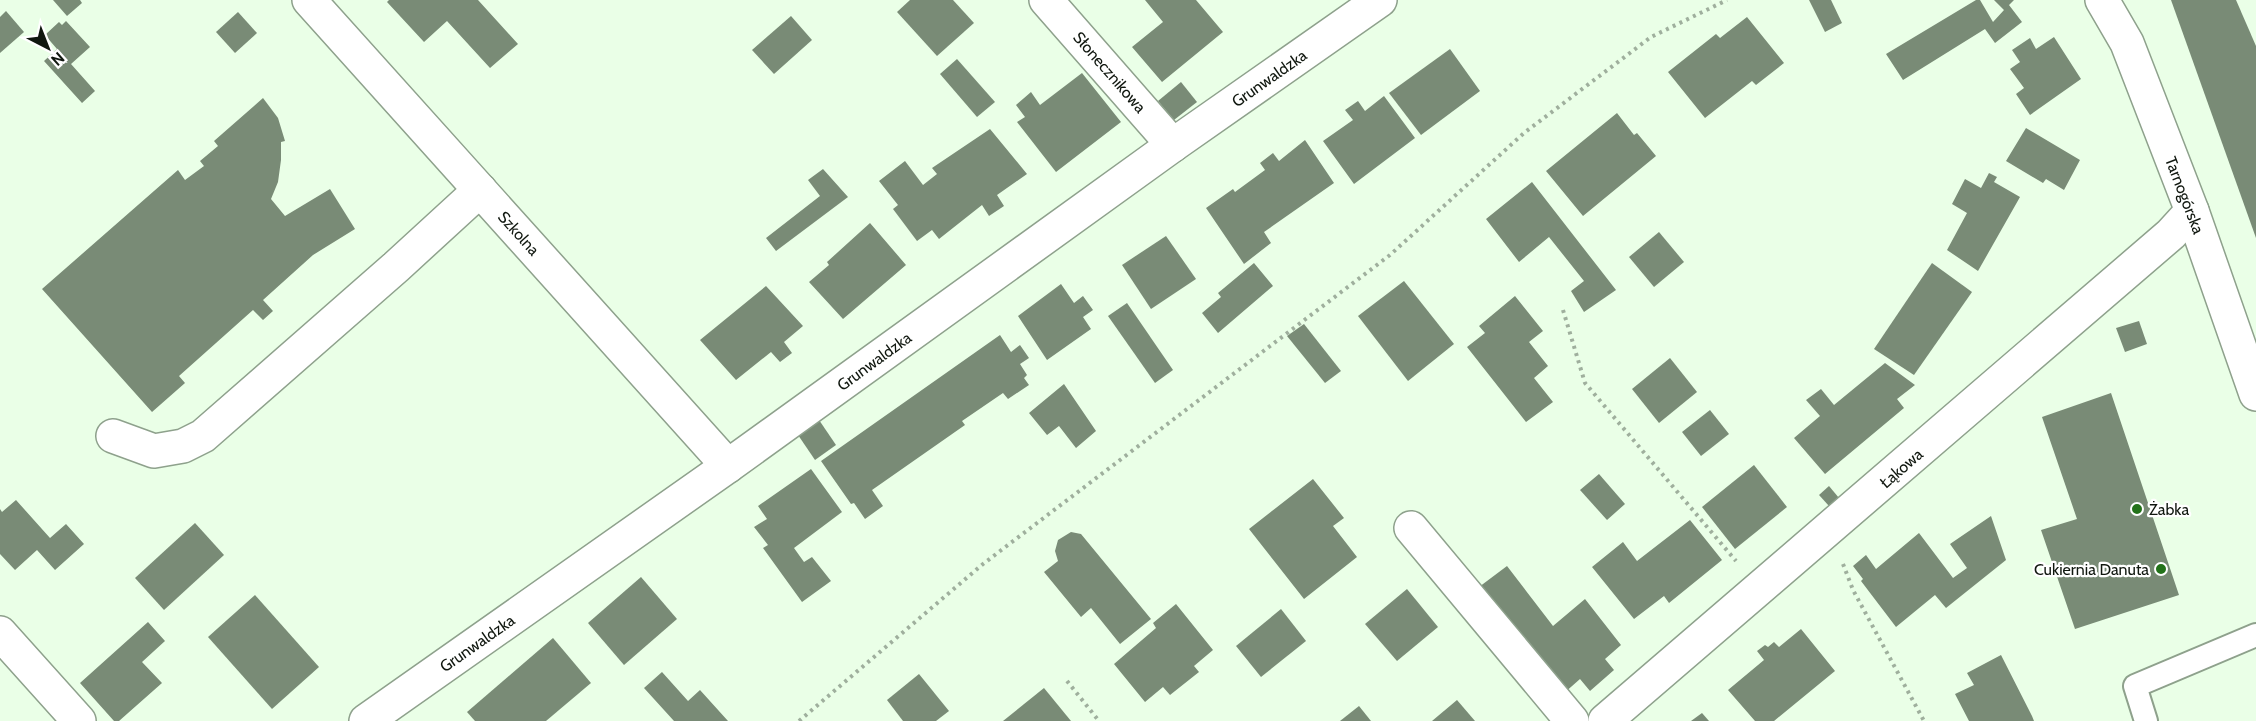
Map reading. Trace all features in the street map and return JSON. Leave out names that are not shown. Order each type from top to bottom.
[{"type":"street","name":"Szkolna","points":[[309,0],[728,466]]},
{"type":"street","name":"Słonecznikowa","points":[[1046,0],[1173,145]]},
{"type":"street","name":"Grunwaldzka","points":[[366,721],[728,466],[1173,145],[1380,0]]},
{"type":"street","name":"Tarnogórska","points":[[2102,0],[2127,44],[2192,211],[2256,394]]},
{"type":"street","points":[[113,436],[154,451],[183,446],[202,436],[396,267],[480,190]]},
{"type":"street","name":"Łąkowa","points":[[1605,721],[1830,530],[2171,234],[2192,211]]},
{"type":"street","points":[[1411,528],[1572,721]]},
{"type":"street","points":[[0,633],[79,721]]},
{"type":"lane","points":[[2145,721],[2134,686],[2256,635]]},
{"type":"path","points":[[799,721],[983,564],[1390,255],[1524,133],[1651,37],[1726,0]]},
{"type":"path","points":[[1563,310],[1585,383],[1760,590]]},
{"type":"path","points":[[1830,530],[1853,590],[1923,721]]},
{"type":"path","points":[[1067,681],[1099,721]]},
{"type":"building","points":[[53,0],[80,0],[82,3],[67,16]]},
{"type":"building","points":[[389,0],[478,0],[518,44],[490,68],[447,21],[424,42],[387,2]]},
{"type":"building","points":[[910,0],[953,0],[974,23],[937,56],[897,12]]},
{"type":"building","points":[[1145,0],[1196,0],[1223,32],[1162,82],[1132,47],[1163,22]]},
{"type":"building","points":[[1809,0],[1831,0],[1842,23],[1825,32]]},
{"type":"building","points":[[1976,0],[1980,0],[1993,22],[2004,10],[1994,0],[2014,0],[2009,5],[2022,22],[1995,43],[1985,29],[1903,80],[1886,54]]},
{"type":"building","points":[[2171,0],[2236,0],[2256,46],[2256,238]]},
{"type":"building","points":[[6,11],[24,32],[0,53],[0,17]]},
{"type":"building","points":[[238,12],[257,33],[235,53],[216,32]]},
{"type":"building","points":[[791,16],[812,40],[774,74],[752,50]]},
{"type":"building","points":[[1747,17],[1784,63],[1756,85],[1752,81],[1705,118],[1668,72],[1716,34],[1720,38]]},
{"type":"building","points":[[66,21],[90,47],[71,64],[95,91],[82,103],[44,61],[57,49],[45,35],[59,22],[62,25]]},
{"type":"building","points":[[2054,37],[2081,79],[2030,115],[2016,94],[2024,88],[2010,69],[2020,62],[2012,50],[2030,38],[2036,49]]},
{"type":"building","points":[[1450,49],[1480,91],[1421,135],[1389,93]]},
{"type":"building","points":[[957,59],[995,102],[977,117],[940,74]]},
{"type":"building","points":[[1082,73],[1121,122],[1056,172],[1017,122],[1025,117],[1016,105],[1031,92],[1040,105]]},
{"type":"building","points":[[1181,82],[1197,102],[1174,120],[1158,101]]},
{"type":"building","points":[[1384,96],[1415,138],[1354,184],[1323,141],[1353,120],[1345,110],[1358,101],[1365,111]]},
{"type":"building","points":[[263,98],[278,118],[285,141],[281,142],[278,182],[271,199],[285,216],[330,189],[355,229],[313,255],[263,300],[273,311],[263,320],[253,310],[179,376],[185,383],[152,412],[42,289],[178,170],[185,180],[204,166],[200,161],[218,146],[214,141]]},
{"type":"building","points":[[1617,113],[1634,135],[1637,133],[1656,156],[1583,216],[1546,171]]},
{"type":"building","points":[[2026,128],[2080,160],[2064,190],[2046,179],[2043,183],[2006,161]]},
{"type":"building","points":[[990,129],[1027,174],[997,195],[1004,206],[989,216],[982,205],[939,239],[932,230],[917,241],[893,209],[898,205],[879,181],[905,161],[923,185],[937,174],[932,168]]},
{"type":"building","points":[[1305,140],[1334,183],[1264,232],[1271,243],[1244,264],[1206,208],[1233,189],[1235,192],[1265,170],[1260,163],[1273,153],[1279,161]]},
{"type":"building","points":[[823,169],[848,197],[776,251],[766,238],[820,196],[808,180]]},
{"type":"building","points":[[1989,173],[1997,177],[1994,182],[2020,197],[1978,271],[1947,250],[1967,213],[1952,204],[1965,179],[1981,188]]},
{"type":"building","points":[[1532,182],[1616,290],[1584,312],[1571,291],[1584,281],[1549,237],[1519,262],[1486,219]]},
{"type":"building","points":[[870,223],[906,265],[843,319],[809,282],[829,265],[827,262]]},
{"type":"building","points":[[1659,232],[1684,262],[1654,287],[1629,257]]},
{"type":"building","points":[[1166,236],[1196,279],[1151,309],[1122,265]]},
{"type":"building","points":[[1254,263],[1273,286],[1218,333],[1202,313],[1221,297],[1218,293]]},
{"type":"building","points":[[1932,263],[1972,292],[1914,375],[1874,349]]},
{"type":"building","points":[[1404,281],[1454,344],[1408,381],[1358,316]]},
{"type":"building","points":[[1061,284],[1074,303],[1083,296],[1093,310],[1083,317],[1091,329],[1047,360],[1018,316]]},
{"type":"building","points":[[766,286],[803,326],[784,342],[792,353],[780,362],[771,352],[736,380],[700,340]]},
{"type":"building","points":[[1515,296],[1543,331],[1529,342],[1548,366],[1534,378],[1553,402],[1526,422],[1467,347],[1485,333],[1479,326]]},
{"type":"building","points":[[1127,303],[1173,370],[1155,383],[1108,316]]},
{"type":"building","points":[[2139,321],[2147,344],[2125,352],[2116,328]]},
{"type":"building","points":[[1304,324],[1341,371],[1325,383],[1287,336]]},
{"type":"building","points":[[1000,335],[1011,352],[1020,345],[1029,358],[1020,364],[1027,375],[1024,378],[1029,385],[1008,399],[1003,393],[962,421],[965,425],[872,490],[883,506],[865,519],[854,503],[851,504],[821,461]]},
{"type":"building","points":[[1670,358],[1697,392],[1659,423],[1632,389]]},
{"type":"building","points":[[1885,363],[1915,385],[1897,399],[1904,408],[1825,474],[1794,438],[1820,416],[1806,400],[1821,389],[1834,405]]},
{"type":"building","points":[[1064,384],[1096,431],[1076,448],[1059,426],[1047,435],[1029,413]]},
{"type":"building","points":[[2111,393],[2179,595],[2075,629],[2041,530],[2077,519],[2042,417]]},
{"type":"building","points":[[1710,410],[1729,434],[1701,456],[1682,432]]},
{"type":"building","points":[[817,417],[836,445],[815,460],[796,432]]},
{"type":"building","points":[[1754,465],[1787,507],[1735,549],[1702,507]]},
{"type":"building","points":[[811,469],[842,512],[794,548],[804,562],[812,557],[831,581],[802,602],[763,548],[768,545],[754,527],[767,519],[758,506]]},
{"type":"building","points":[[1599,474],[1625,504],[1607,520],[1580,490]]},
{"type":"building","points":[[1313,479],[1344,518],[1333,526],[1357,557],[1304,599],[1249,529]]},
{"type":"building","points":[[1829,486],[1839,498],[1829,506],[1819,495]]},
{"type":"building","points":[[16,500],[50,538],[66,524],[84,544],[55,570],[37,550],[15,570],[0,554],[0,509],[2,512]]},
{"type":"building","points":[[1991,516],[2006,560],[1946,608],[1935,595],[1896,627],[1861,581],[1863,579],[1853,566],[1866,555],[1876,569],[1919,533],[1953,578],[1967,568],[1950,544]]},
{"type":"building","points":[[1690,520],[1722,560],[1669,603],[1664,596],[1634,619],[1592,567],[1623,542],[1637,561]]},
{"type":"building","points":[[195,523],[224,555],[164,610],[135,578]]},
{"type":"building","points":[[1071,532],[1081,534],[1151,619],[1120,644],[1091,608],[1081,617],[1044,572],[1058,561],[1055,551],[1058,540]]},
{"type":"building","points":[[1507,566],[1553,626],[1585,599],[1621,645],[1605,659],[1614,670],[1590,691],[1580,679],[1563,694],[1479,587]]},
{"type":"building","points":[[641,577],[677,619],[624,665],[588,623]]},
{"type":"building","points":[[1407,589],[1438,627],[1397,661],[1365,624]]},
{"type":"building","points":[[255,595],[319,667],[272,709],[208,637]]},
{"type":"building","points":[[1176,604],[1213,650],[1194,666],[1199,672],[1170,695],[1163,687],[1145,702],[1114,664],[1156,628],[1153,623]]},
{"type":"building","points":[[1281,609],[1306,641],[1261,677],[1236,646]]},
{"type":"building","points":[[148,622],[165,641],[142,662],[162,683],[119,721],[114,721],[80,683]]},
{"type":"building","points":[[1801,629],[1835,671],[1774,721],[1755,721],[1728,690],[1764,660],[1757,651],[1774,642],[1779,647]]},
{"type":"building","points":[[553,638],[591,683],[546,721],[475,721],[467,712]]},
{"type":"building","points":[[2001,655],[2034,721],[1969,721],[1955,694],[1974,685],[1967,673]]},
{"type":"building","points":[[662,672],[688,701],[700,690],[728,721],[674,721],[644,688]]},
{"type":"building","points":[[919,674],[949,711],[936,721],[903,721],[887,700]]},
{"type":"building","points":[[1044,688],[1071,721],[1003,721]]},
{"type":"building","points":[[1457,700],[1475,721],[1432,721]]},
{"type":"building","points":[[1359,706],[1371,721],[1340,721]]},
{"type":"building","points":[[1702,713],[1709,721],[1691,721]]},
{"type":"place","name":"Żabka","points":[[2137,509]]},
{"type":"place","name":"Cukiernia Danuta","points":[[2161,569]]}]
